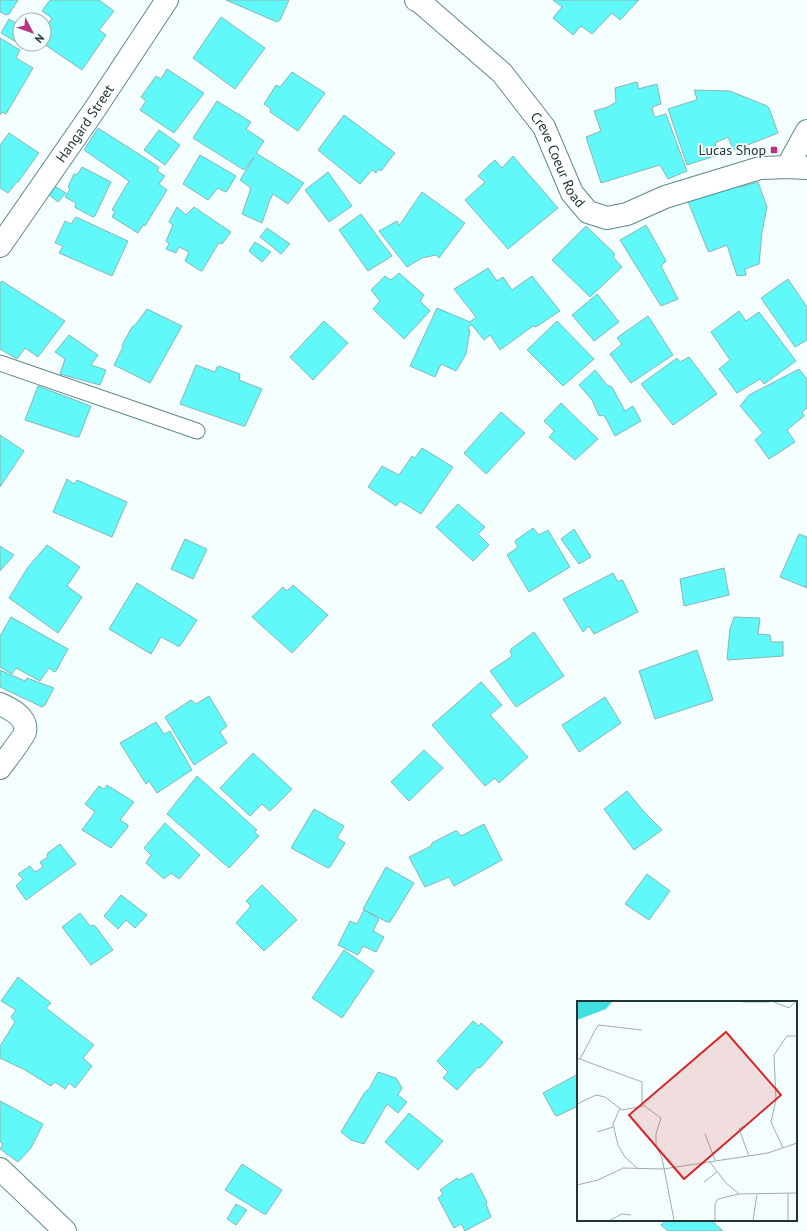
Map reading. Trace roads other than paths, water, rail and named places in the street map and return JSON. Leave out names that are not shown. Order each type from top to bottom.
[{"type":"street","name":"Hangard Street","points":[[0,246],[167,0]]},
{"type":"street","name":"Creve Coeur Road","points":[[416,0],[502,73],[544,127],[572,193],[588,212],[607,218],[627,214],[664,196],[760,168],[797,168]]},
{"type":"street","points":[[797,168],[807,130]]},
{"type":"street","points":[[0,704],[12,709],[25,723],[25,733],[0,768]]},
{"type":"street","points":[[0,1169],[66,1231]]},
{"type":"lane","points":[[0,363],[197,431]]},
{"type":"place","name":"Lucas Shop","points":[[774,150]]}]
